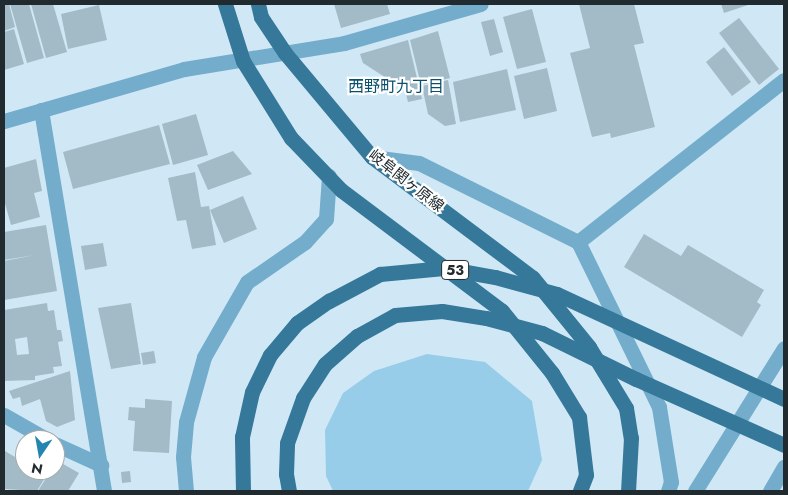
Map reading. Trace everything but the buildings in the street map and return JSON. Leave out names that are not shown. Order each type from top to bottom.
[{"type":"main road","name":"53","points":[[224,4],[243,61],[291,138],[330,176],[341,190],[502,311],[552,373],[579,417],[586,475],[580,491]]},
{"type":"main road","name":"岐阜関ヶ原線","points":[[258,4],[261,17],[285,54],[372,157],[533,278],[589,347],[626,408],[631,438],[628,491]]},
{"type":"main road","name":"53","points":[[243,491],[242,437],[252,392],[270,355],[298,323],[329,301],[380,274],[444,268],[495,277],[557,294],[784,399]]},
{"type":"main road","points":[[289,491],[286,474],[287,443],[303,398],[325,364],[357,336],[395,315],[442,311],[542,333],[784,446]]},
{"type":"street","points":[[4,121],[184,69],[243,61],[344,43],[481,4]]},
{"type":"street","points":[[578,242],[784,80]]},
{"type":"street","points":[[41,110],[104,491]]},
{"type":"street","points":[[372,157],[419,163],[578,242],[659,407],[671,482],[668,491]]},
{"type":"street","points":[[186,491],[183,457],[186,422],[204,357],[247,282],[305,242],[326,219],[330,176]]},
{"type":"street","points":[[695,491],[784,348]]},
{"type":"street","points":[[4,415],[30,430]]},
{"type":"street","points":[[65,449],[101,465]]},
{"type":"street","points":[[770,491],[784,467]]},
{"type":"shaded area","points":[[427,354],[485,362],[532,401],[542,460],[528,491],[333,491],[326,476],[325,430],[343,393],[374,371]]},
{"type":"district","name":"西野町九丁目","points":[[396,87]]}]
